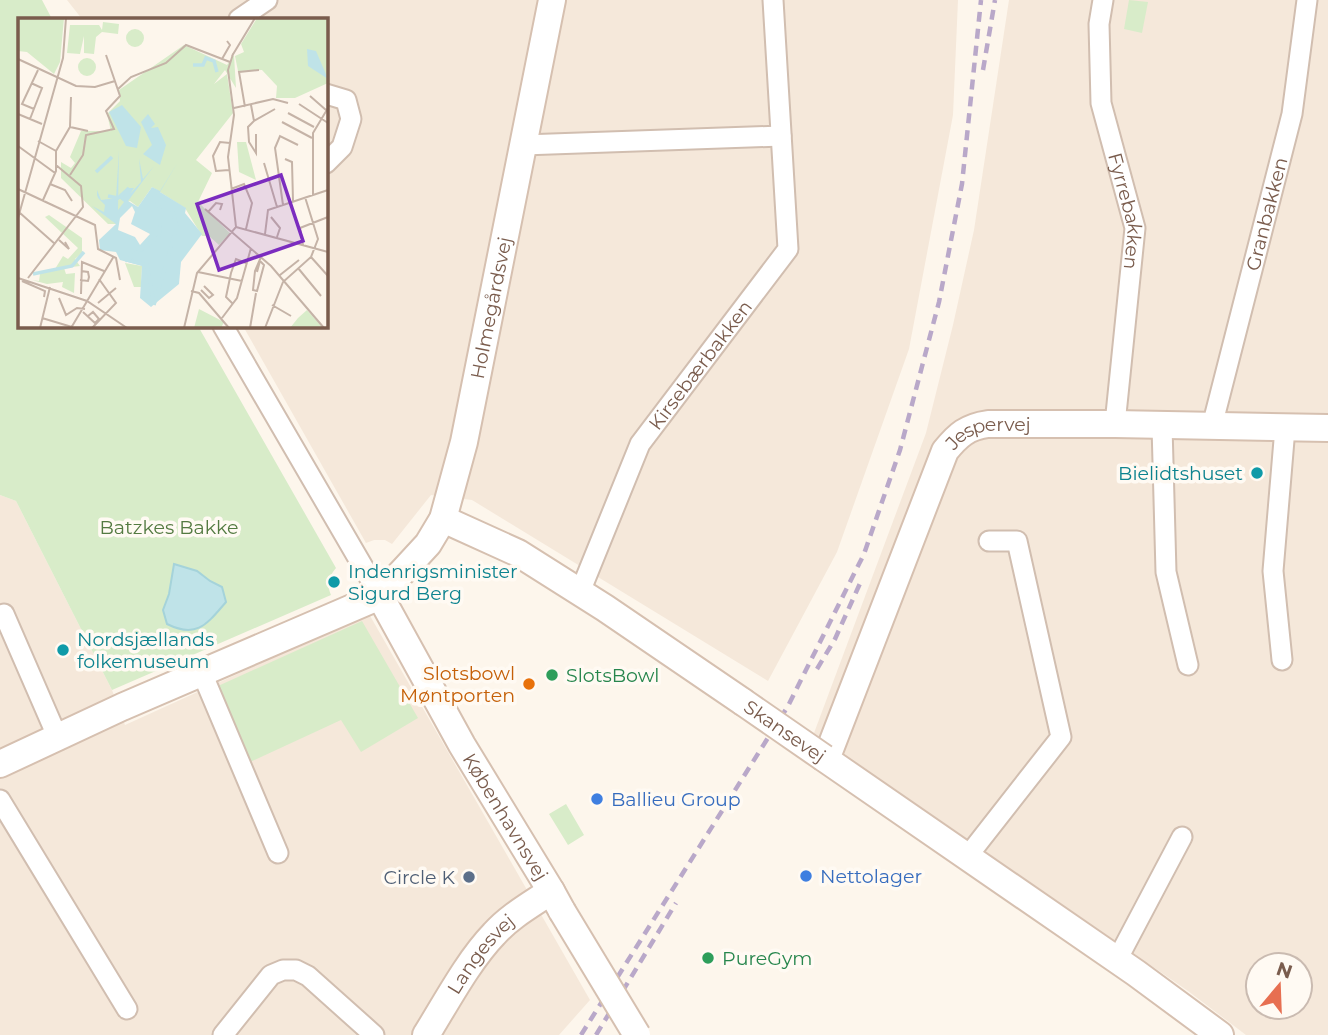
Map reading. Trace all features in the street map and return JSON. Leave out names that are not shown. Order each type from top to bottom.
[{"type":"street","points":[[240,18],[267,0]]},
{"type":"street","name":"Holmegårdsvej","points":[[380,596],[428,544],[443,519],[464,442],[552,0]]},
{"type":"street","name":"Kirsebærbakken","points":[[580,592],[640,444],[788,249],[773,0]]},
{"type":"street","name":"Fyrrebakken","points":[[1103,0],[1099,24],[1101,103],[1135,228],[1115,424]]},
{"type":"street","name":"Granbakken","points":[[1212,426],[1292,114],[1307,0]]},
{"type":"street","points":[[327,94],[346,100],[351,119],[342,147],[327,162]]},
{"type":"street","points":[[523,145],[781,136]]},
{"type":"street","points":[[0,764],[57,736],[380,596],[224,327]]},
{"type":"street","name":"Jespervej","points":[[824,758],[833,742],[945,451],[957,436],[973,426],[988,424],[1328,428]]},
{"type":"street","points":[[1162,426],[1166,572],[1188,665]]},
{"type":"street","points":[[1282,660],[1273,571],[1285,428]]},
{"type":"street","name":"Skansevej","points":[[443,519],[518,553],[580,592],[1117,960],[1220,1035]]},
{"type":"street","points":[[967,857],[1061,737],[1017,541],[989,541]]},
{"type":"street","name":"Københavnsvej","points":[[380,596],[462,745],[637,1035]]},
{"type":"street","points":[[4,614],[57,736]]},
{"type":"street","points":[[202,673],[278,853]]},
{"type":"street","points":[[0,800],[127,1009]]},
{"type":"street","points":[[1117,960],[1182,837]]},
{"type":"street","name":"Langesvej","points":[[426,1035],[481,948],[495,932],[507,922],[557,901]]},
{"type":"street","points":[[223,1035],[271,975],[284,970],[296,970],[308,976],[374,1035]]},
{"type":"shaded area","points":[[67,0],[958,0],[953,115],[909,349],[837,552],[768,681],[472,500],[431,495],[392,544],[385,540],[366,543],[244,327],[327,327],[327,18],[81,18]]},
{"type":"shaded area","points":[[1009,0],[1328,0],[1328,1035],[1246,1035],[1188,991],[814,733],[926,433],[974,230]]},
{"type":"shaded area","points":[[0,495],[16,501],[112,690],[125,725],[369,614],[590,1000],[559,1035],[0,1035]]},
{"type":"green space","name":"Batzkes Bakke","points":[[0,0],[42,0],[51,18],[18,18],[18,327],[199,327],[336,568],[329,581],[331,595],[112,690],[16,501],[0,495]]},
{"type":"green space","points":[[1129,0],[1148,2],[1142,33],[1124,29]]},
{"type":"green space","points":[[362,621],[418,718],[361,752],[341,720],[248,763],[218,686]]},
{"type":"green space","points":[[566,804],[584,835],[568,845],[549,814]]},
{"type":"water","points":[[174,564],[197,571],[222,587],[226,602],[201,627],[186,630],[167,624],[163,610],[169,594]]},
{"type":"railway","points":[[581,1035],[788,706],[864,554],[900,450],[939,302],[962,184],[981,0]]},
{"type":"railway","points":[[983,70],[995,0]]},
{"type":"railway","points":[[817,669],[835,639],[862,579]]},
{"type":"railway","points":[[596,1035],[676,903]]},
{"type":"place","name":"Bielidtshuset","points":[[1257,473]]},
{"type":"place","name":"Indenrigsminister Sigurd Berg","points":[[334,582]]},
{"type":"place","name":"Nordsjællands folkemuseum","points":[[63,650]]},
{"type":"place","name":"SlotsBowl","points":[[552,675]]},
{"type":"place","name":"Slotsbowl Møntporten","points":[[529,684]]},
{"type":"place","name":"Ballieu Group","points":[[597,799]]},
{"type":"place","name":"Nettolager","points":[[806,876]]},
{"type":"place","name":"Circle K","points":[[469,877]]},
{"type":"place","name":"PureGym","points":[[708,958]]}]
